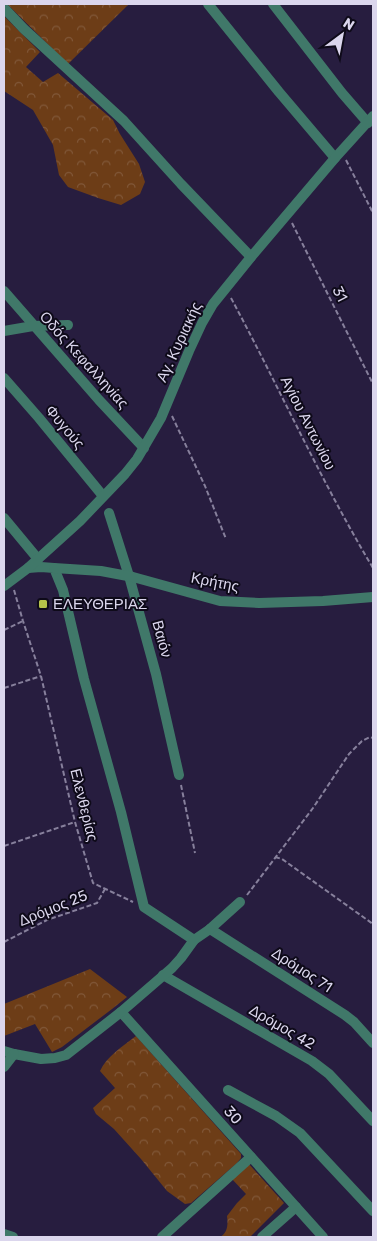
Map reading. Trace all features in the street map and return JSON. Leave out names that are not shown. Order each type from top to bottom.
[{"type":"street","points":[[208,4],[279,92],[338,155]]},
{"type":"street","points":[[273,4],[342,93],[370,119]]},
{"type":"street","points":[[4,8],[24,29],[124,121],[251,257]]},
{"type":"street","name":"Αγ. Κυριακής","points":[[6,580],[28,568],[80,521],[125,474],[144,448],[165,409],[202,323],[213,304],[287,214],[370,119]]},
{"type":"street","name":"Οδός Κεφαλληνίας","points":[[4,291],[99,400],[144,448]]},
{"type":"street","points":[[4,331],[34,326],[68,325]]},
{"type":"street","name":"Φυγούς","points":[[4,378],[103,496]]},
{"type":"street","name":"Βαιόν","points":[[109,513],[129,576],[156,674],[179,775]]},
{"type":"street","points":[[4,518],[38,558]]},
{"type":"street","name":"Κρήτης","points":[[28,568],[41,567],[101,571],[129,576],[220,601],[260,603],[373,597]]},
{"type":"street","points":[[54,568],[63,590],[84,679],[121,812],[144,907],[194,940]]},
{"type":"street","points":[[4,1067],[9,1053],[41,1059],[55,1058],[66,1054],[121,1012],[181,958],[194,940],[210,929],[240,902]]},
{"type":"street","name":"Δρόμος 71","points":[[210,929],[345,1015],[373,1043]]},
{"type":"street","name":"Δρόμος 42","points":[[163,975],[312,1061],[328,1074],[373,1121]]},
{"type":"street","name":"30","points":[[121,1012],[323,1237]]},
{"type":"street","points":[[228,1090],[276,1116],[300,1133],[373,1211]]},
{"type":"street","points":[[162,1237],[251,1157]]},
{"type":"street","points":[[262,1237],[296,1207]]},
{"type":"street","points":[[4,1234],[13,1237]]},
{"type":"path","points":[[338,155],[346,161],[373,213]]},
{"type":"path","name":"31","points":[[287,214],[373,384]]},
{"type":"path","name":"Αγίου Αντωνίου","points":[[226,288],[317,466],[373,568]]},
{"type":"path","points":[[165,409],[172,416],[205,486],[226,539]]},
{"type":"path","name":"Ελενθερίας","points":[[6,580],[19,605],[41,676],[75,822],[93,883],[144,907]]},
{"type":"path","points":[[4,630],[23,621]]},
{"type":"path","points":[[4,688],[41,676]]},
{"type":"path","points":[[240,902],[313,808],[349,754],[362,741],[370,737],[373,738]]},
{"type":"path","points":[[179,775],[195,853]]},
{"type":"path","points":[[4,846],[75,822]]},
{"type":"path","points":[[275,857],[282,859],[373,924]]},
{"type":"path","name":"Δρόμος 25","points":[[4,942],[47,920],[96,904],[105,889]]},
{"type":"green space","points":[[7,4],[129,4],[68,64]]},
{"type":"green space","points":[[4,16],[40,52],[26,67],[43,82],[58,73],[113,120],[139,164],[145,182],[140,194],[121,205],[68,187],[59,175],[53,145],[33,110],[4,91]]},
{"type":"green space","points":[[90,969],[127,997],[62,1047],[52,1052],[35,1024],[4,1036],[4,1004]]},
{"type":"green space","points":[[136,1036],[241,1154],[241,1158],[237,1163],[191,1203],[185,1204],[167,1191],[141,1159],[114,1129],[96,1114],[93,1108],[115,1088],[100,1071],[115,1052]]},
{"type":"green space","points":[[248,1163],[284,1203],[250,1237],[220,1237],[226,1231],[227,1216],[246,1194],[232,1179]]},
{"type":"place","name":"ΕΛΕΥΘΕΡΙΑΣ","points":[[43,604]]}]
